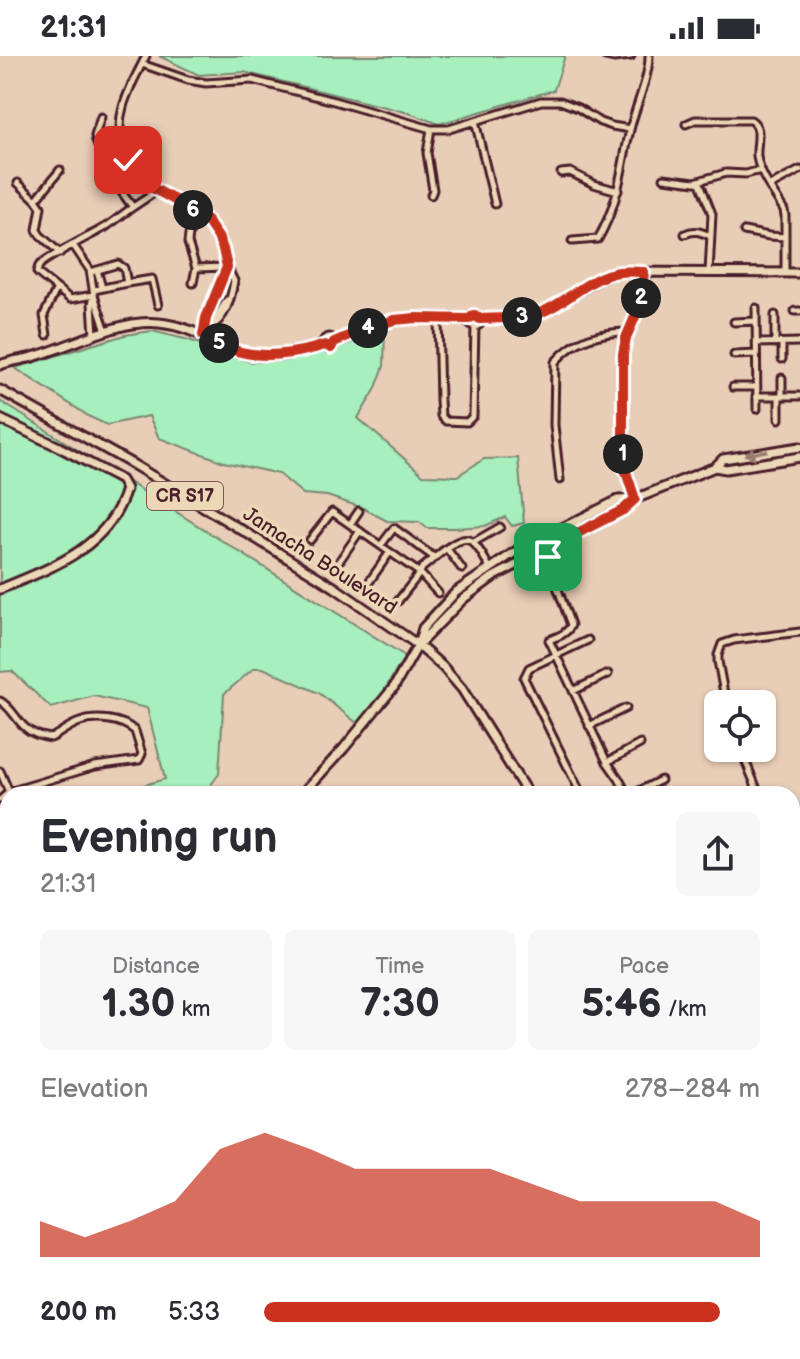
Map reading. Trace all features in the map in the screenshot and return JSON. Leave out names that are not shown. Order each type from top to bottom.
[{"type":"main road","points":[[0,365],[34,357],[132,324],[158,323],[189,329],[231,349],[252,354],[283,354],[325,345],[331,348],[334,342],[394,320],[475,322],[537,314],[601,278],[618,272],[800,273]]},
{"type":"main road","points":[[635,499],[623,463],[623,354],[640,305],[644,272]]},
{"type":"main road","name":"Jamacha Boulevard","points":[[0,390],[134,465],[241,530],[334,587],[418,645],[462,689],[523,786]]},
{"type":"main road","points":[[0,419],[121,480],[126,489],[107,526],[71,558],[0,589]]},
{"type":"main road","points":[[715,467],[726,469],[800,452]]},
{"type":"main road","points":[[418,645],[423,628],[456,592],[518,550],[618,500],[635,499],[715,467],[723,459],[800,452]]},
{"type":"main road","points":[[309,786],[394,687],[418,645],[466,597],[493,577],[623,510],[635,499]]},
{"type":"main road","points":[[544,550],[548,541],[572,530],[579,520]]},
{"type":"main road","points":[[466,597],[469,588],[488,574],[490,568]]},
{"type":"street","points":[[146,56],[124,104],[120,133],[123,147],[132,167],[145,183],[207,221],[218,237],[234,281],[232,290],[203,335]]},
{"type":"street","points":[[605,56],[631,56]]},
{"type":"street","points":[[572,241],[598,239],[610,218],[649,56]]},
{"type":"street","points":[[142,64],[199,82],[252,80],[431,129],[449,129],[541,101],[560,101],[600,122],[630,129]]},
{"type":"street","points":[[101,117],[96,141],[107,171],[133,207]]},
{"type":"street","points":[[686,124],[695,120],[754,121],[758,126],[757,157],[761,170],[784,210],[785,273]]},
{"type":"street","points":[[475,121],[495,204]]},
{"type":"street","points":[[431,129],[427,153],[433,190],[431,195]]},
{"type":"street","points":[[36,200],[60,170]]},
{"type":"street","points":[[695,182],[726,173],[746,174],[761,170]]},
{"type":"street","points":[[770,186],[800,170]]},
{"type":"street","points":[[561,173],[570,172],[618,191]]},
{"type":"street","points":[[664,178],[700,183],[712,214],[709,273]]},
{"type":"street","points":[[18,183],[41,207],[37,230],[60,253]]},
{"type":"street","points":[[157,191],[37,269],[56,290],[70,299],[102,288],[152,279],[158,305]]},
{"type":"street","points":[[685,234],[697,231],[710,236]]},
{"type":"street","points":[[744,231],[785,237]]},
{"type":"street","points":[[189,234],[188,243],[196,268],[193,283]]},
{"type":"street","points":[[73,245],[94,271],[102,288]]},
{"type":"street","points":[[94,271],[121,265],[127,283]]},
{"type":"street","points":[[196,268],[227,267]]},
{"type":"street","points":[[203,335],[206,318],[227,267]]},
{"type":"street","points":[[94,271],[94,293],[106,332]]},
{"type":"street","points":[[47,335],[44,315],[56,290]]},
{"type":"street","points":[[94,293],[94,336]]},
{"type":"street","points":[[756,308],[757,409]]},
{"type":"street","points":[[93,313],[100,311]]},
{"type":"street","points":[[775,315],[782,359]]},
{"type":"street","points":[[438,319],[441,416],[446,421],[467,422],[473,416],[475,322]]},
{"type":"street","points":[[734,322],[756,321]]},
{"type":"street","points":[[560,480],[554,425],[555,362],[592,336],[629,332]]},
{"type":"street","points":[[756,343],[800,342]]},
{"type":"street","points":[[734,355],[756,354]]},
{"type":"street","points":[[779,419],[782,378]]},
{"type":"street","points":[[733,387],[756,387]]},
{"type":"street","points":[[756,396],[800,396]]},
{"type":"street","points":[[350,524],[359,511]]},
{"type":"street","points":[[310,540],[332,512],[420,573],[438,593]]},
{"type":"street","points":[[474,542],[500,527]]},
{"type":"street","points":[[381,545],[394,528],[435,558]]},
{"type":"street","points":[[340,560],[360,531]]},
{"type":"street","points":[[398,601],[422,568],[458,540],[474,542],[490,568]]},
{"type":"street","points":[[447,549],[462,569]]},
{"type":"street","points":[[544,550],[555,572],[556,584],[571,625],[563,634],[549,640],[607,762],[624,786]]},
{"type":"street","points":[[369,582],[390,552]]},
{"type":"street","points":[[723,690],[718,661],[722,644],[800,632]]},
{"type":"street","points":[[577,786],[524,681],[529,668],[588,640]]},
{"type":"street","points":[[573,691],[608,674]]},
{"type":"street","points":[[0,701],[5,702],[27,729],[48,738],[82,721],[101,719],[122,723],[135,731],[142,754],[139,760],[95,766],[29,786]]},
{"type":"street","points":[[589,726],[626,708]]},
{"type":"street","points":[[607,762],[640,744]]},
{"type":"street","points":[[746,762],[756,786]]},
{"type":"street","points":[[652,786],[661,780]]},
{"type":"green space","points":[[159,56],[565,56],[554,90],[439,124],[409,113],[244,72],[199,75]]},
{"type":"green space","points":[[385,330],[384,366],[375,390],[358,418],[423,475],[457,476],[484,459],[518,458],[524,523],[512,526],[505,517],[485,526],[427,528],[419,522],[387,521],[363,508],[327,496],[303,494],[279,474],[224,462],[159,438],[149,416],[107,425],[15,368],[125,335],[152,331],[189,340],[250,362],[285,361]]},
{"type":"green space","points":[[0,401],[405,656],[362,727],[319,693],[263,668],[254,668],[224,694],[219,774],[210,786],[141,786],[165,779],[147,708],[94,696],[51,708],[12,671],[0,672]]},
{"type":"route","points":[[128,160],[145,183],[191,209],[207,221],[218,237],[227,267],[206,318],[203,335],[231,349],[252,354],[283,354],[325,345],[331,348],[334,342],[394,320],[469,319],[474,315],[480,319],[523,317],[554,306],[601,278],[618,272],[644,272],[640,305],[626,338],[623,354],[623,463],[635,499],[623,510],[544,550],[548,557]]}]
